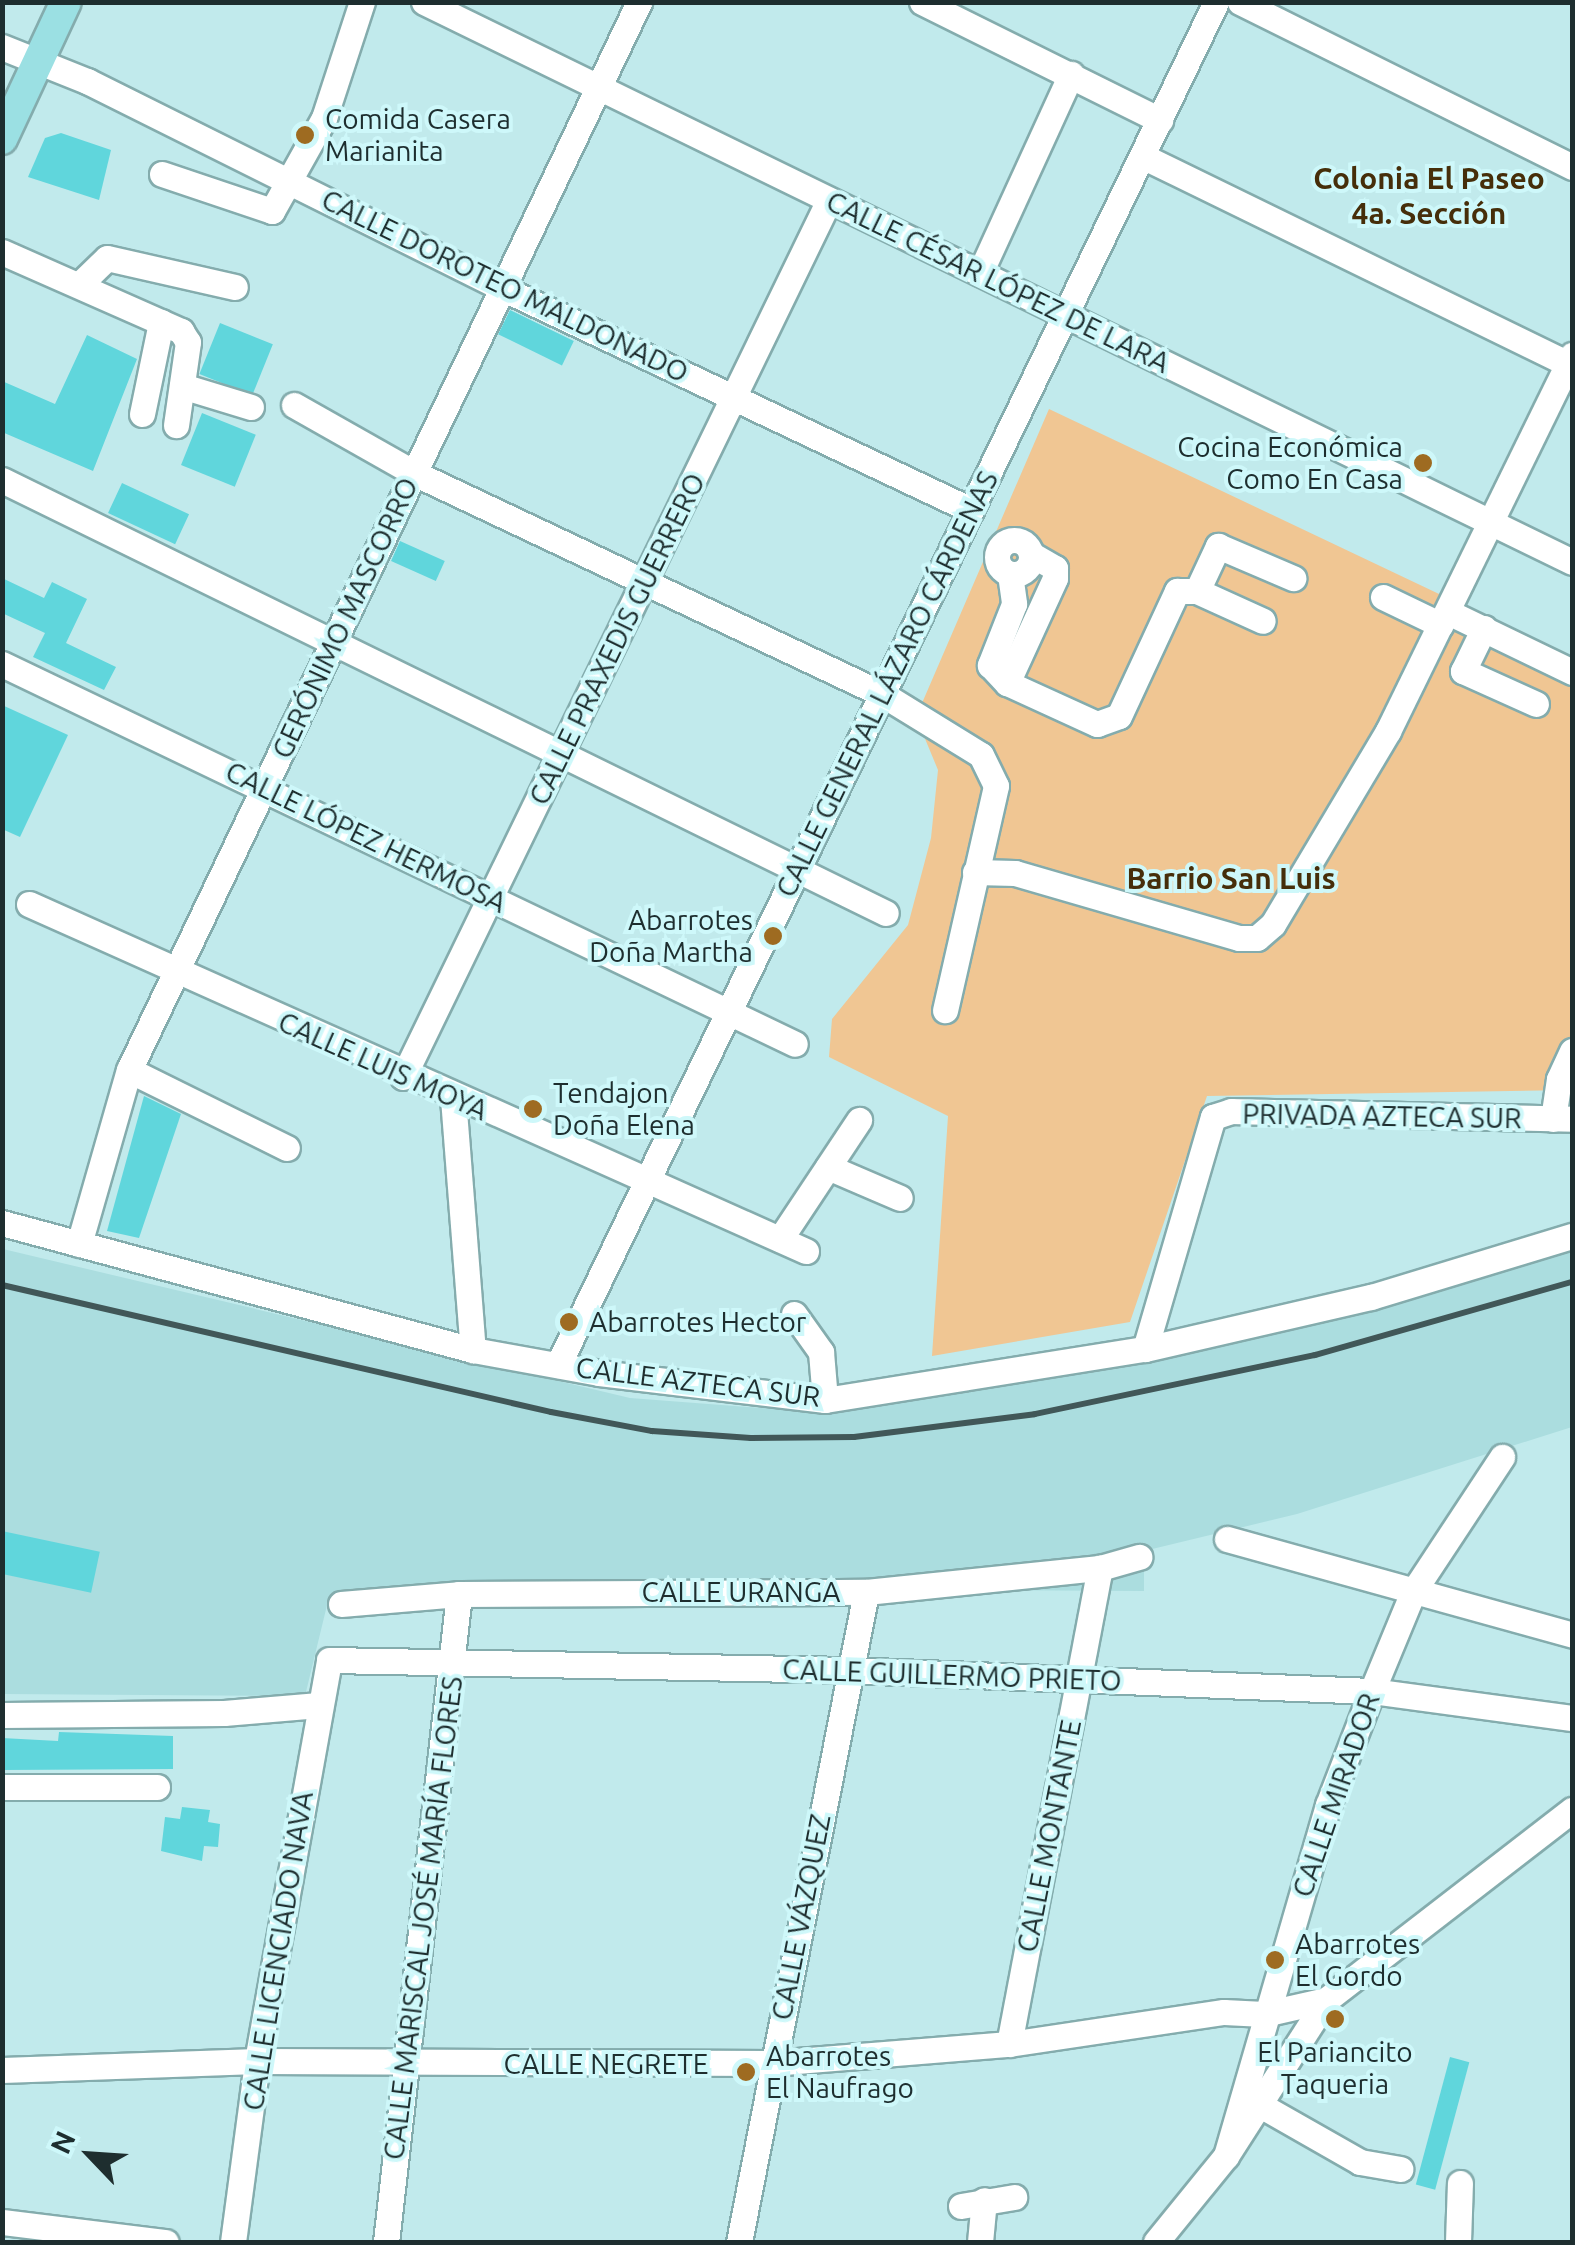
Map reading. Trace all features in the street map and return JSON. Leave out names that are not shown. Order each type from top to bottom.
[{"type":"main road","points":[[2,139],[66,2]]},
{"type":"street","points":[[162,174],[258,211],[272,211],[293,181],[324,118],[362,2]]},
{"type":"street","name":"CALLE CÉSAR LÓPEZ DE LARA","points":[[424,2],[1572,562]]},
{"type":"street","name":"GERÓNIMO MASCORRO","points":[[79,1244],[129,1070],[639,2]]},
{"type":"street","points":[[922,2],[1160,120]]},
{"type":"street","name":"CALLE GENERAL LÁZARO CÁRDENAS","points":[[558,1365],[1216,2]]},
{"type":"street","points":[[1240,2],[1572,167]]},
{"type":"street","name":"CALLE DOROTEO MALDONADO","points":[[2,47],[40,60],[293,181],[502,288],[734,399],[966,521],[998,548]]},
{"type":"street","points":[[980,273],[1071,74]]},
{"type":"street","points":[[974,872],[1016,873],[1239,938],[1257,938],[1273,924],[1388,731],[1571,362],[1142,156]]},
{"type":"street","name":"CALLE PRAXEDIS GUERRERO","points":[[404,1077],[828,200]]},
{"type":"street","points":[[2,252],[80,284],[186,336],[176,425]]},
{"type":"street","points":[[80,284],[106,258],[234,287]]},
{"type":"street","points":[[142,414],[161,322]]},
{"type":"street","points":[[182,386],[250,407]]},
{"type":"street","points":[[294,405],[414,473],[882,694],[982,755],[996,786],[944,1010]]},
{"type":"street","points":[[2,480],[886,913]]},
{"type":"street","points":[[1008,683],[1055,578],[1055,568],[1031,554],[1017,539],[998,548],[1000,569],[1010,574],[1021,573],[1031,554]]},
{"type":"street","points":[[1197,591],[1218,546],[1293,578]]},
{"type":"street","points":[[1010,574],[1014,604],[990,664],[1008,683],[1108,724],[1119,716],[1177,592],[1197,591],[1264,621]]},
{"type":"street","points":[[1383,597],[1484,628],[1572,672]]},
{"type":"street","points":[[1484,628],[1463,671],[1536,704]]},
{"type":"street","name":"CALLE LÓPEZ HERMOSA","points":[[2,664],[265,786],[795,1044]]},
{"type":"street","name":"CALLE LUIS MOYA","points":[[28,904],[404,1077],[806,1251]]},
{"type":"street","points":[[1563,1119],[1559,1079],[1572,1051]]},
{"type":"street","points":[[129,1070],[288,1148]]},
{"type":"street","points":[[453,1098],[472,1350]]},
{"type":"street","name":"PRIVADA AZTECA SUR","points":[[1144,1349],[1213,1117],[1231,1111],[1563,1119]]},
{"type":"street","points":[[780,1239],[860,1120]]},
{"type":"street","points":[[828,1167],[900,1198]]},
{"type":"street","name":"CALLE AZTECA SUR","points":[[2,1223],[472,1350],[825,1400],[1144,1349],[1371,1296],[1572,1236]]},
{"type":"street","points":[[794,1314],[821,1352],[825,1400]]},
{"type":"street","name":"CALLE MIRADOR","points":[[1226,2156],[1264,2014],[1328,1805],[1372,1690],[1413,1592],[1502,1457]]},
{"type":"street","points":[[1227,1539],[1572,1635]]},
{"type":"street","name":"CALLE URANGA","points":[[341,1604],[459,1594],[866,1592],[1100,1568],[1139,1556]]},
{"type":"street","name":"CALLE MONTANTE","points":[[1009,2044],[1100,1568]]},
{"type":"street","name":"CALLE VÁZQUEZ","points":[[738,2242],[866,1592]]},
{"type":"street","name":"CALLE MARISCAL JOSÉ MARÍA FLORES","points":[[386,2242],[459,1594]]},
{"type":"street","name":"CALLE GUILLERMO PRIETO","points":[[329,1660],[850,1670],[1372,1690],[1572,1718]]},
{"type":"street","name":"CALLE LICENCIADO NAVA","points":[[233,2242],[257,2060],[329,1660]]},
{"type":"street","points":[[2,1715],[224,1713],[319,1705]]},
{"type":"street","points":[[2,1787],[158,1787]]},
{"type":"street","points":[[1156,2242],[1226,2156],[1326,2000],[1572,1810]]},
{"type":"street","name":"CALLE NEGRETE","points":[[2,2070],[257,2060],[404,2064],[772,2063],[1009,2044],[1224,2012],[1264,2014],[1326,2000]]},
{"type":"street","points":[[1260,2105],[1360,2162],[1400,2170]]},
{"type":"street","points":[[1458,2242],[1460,2183]]},
{"type":"street","points":[[980,2242],[972,2203],[1014,2197]]},
{"type":"street","points":[[2,2222],[166,2242]]},
{"type":"shaded area","points":[[1049,409],[1572,657],[1572,1090],[1207,1096],[1130,1322],[932,1356],[948,1116],[829,1057],[832,1019],[908,925],[931,838],[938,770],[916,717]]},
{"type":"shaded area","points":[[1572,1239],[1572,1427],[1297,1514],[1144,1551],[1144,1591],[449,1587],[329,1597],[305,1696],[3,1694],[3,1249],[630,1398],[814,1412],[1180,1356]]},
{"type":"building","points":[[61,133],[111,150],[99,200],[28,177],[45,138]]},
{"type":"building","points":[[510,310],[574,341],[562,365],[498,334]]},
{"type":"building","points":[[220,323],[273,344],[252,395],[199,374]]},
{"type":"building","points":[[87,335],[137,359],[93,471],[2,432],[2,381],[55,404]]},
{"type":"building","points":[[202,413],[256,435],[235,487],[181,465]]},
{"type":"building","points":[[122,483],[189,514],[175,544],[108,513]]},
{"type":"building","points":[[400,541],[445,561],[436,581],[391,561]]},
{"type":"building","points":[[2,578],[44,598],[52,582],[87,599],[66,643],[116,667],[104,690],[33,657],[45,633],[2,613]]},
{"type":"building","points":[[2,705],[68,735],[20,837],[2,829]]},
{"type":"building","points":[[144,1096],[181,1114],[139,1238],[107,1231]]},
{"type":"building","points":[[2,1531],[100,1552],[91,1593],[2,1574]]},
{"type":"building","points":[[59,1732],[173,1736],[173,1769],[2,1770],[2,1738],[58,1741]]},
{"type":"building","points":[[182,1807],[210,1810],[208,1822],[220,1824],[218,1847],[204,1846],[202,1861],[161,1851],[165,1817],[180,1819]]},
{"type":"building","points":[[1450,2057],[1469,2062],[1435,2190],[1416,2185]]},
{"type":"railway","points":[[2,1285],[551,1412],[652,1431],[751,1438],[854,1437],[1035,1414],[1315,1355],[1572,1282]]},
{"type":"place","name":"Comida Casera Marianita","points":[[305,135]]},
{"type":"place","name":"Cocina Económica Como En Casa","points":[[1423,463]]},
{"type":"place","name":"Abarrotes Doña Martha","points":[[773,936]]},
{"type":"place","name":"Tendajon Doña Elena","points":[[533,1109]]},
{"type":"place","name":"Abarrotes Hector","points":[[569,1322]]},
{"type":"place","name":"Abarrotes El Gordo","points":[[1275,1960]]},
{"type":"place","name":"El Pariancito Taqueria","points":[[1335,2019]]},
{"type":"place","name":"Abarrotes El Naufrago","points":[[746,2072]]},
{"type":"district","name":"Colonia El Paseo 4a. Sección","points":[[1429,195]]},
{"type":"district","name":"Barrio San Luis","points":[[1231,878]]}]
